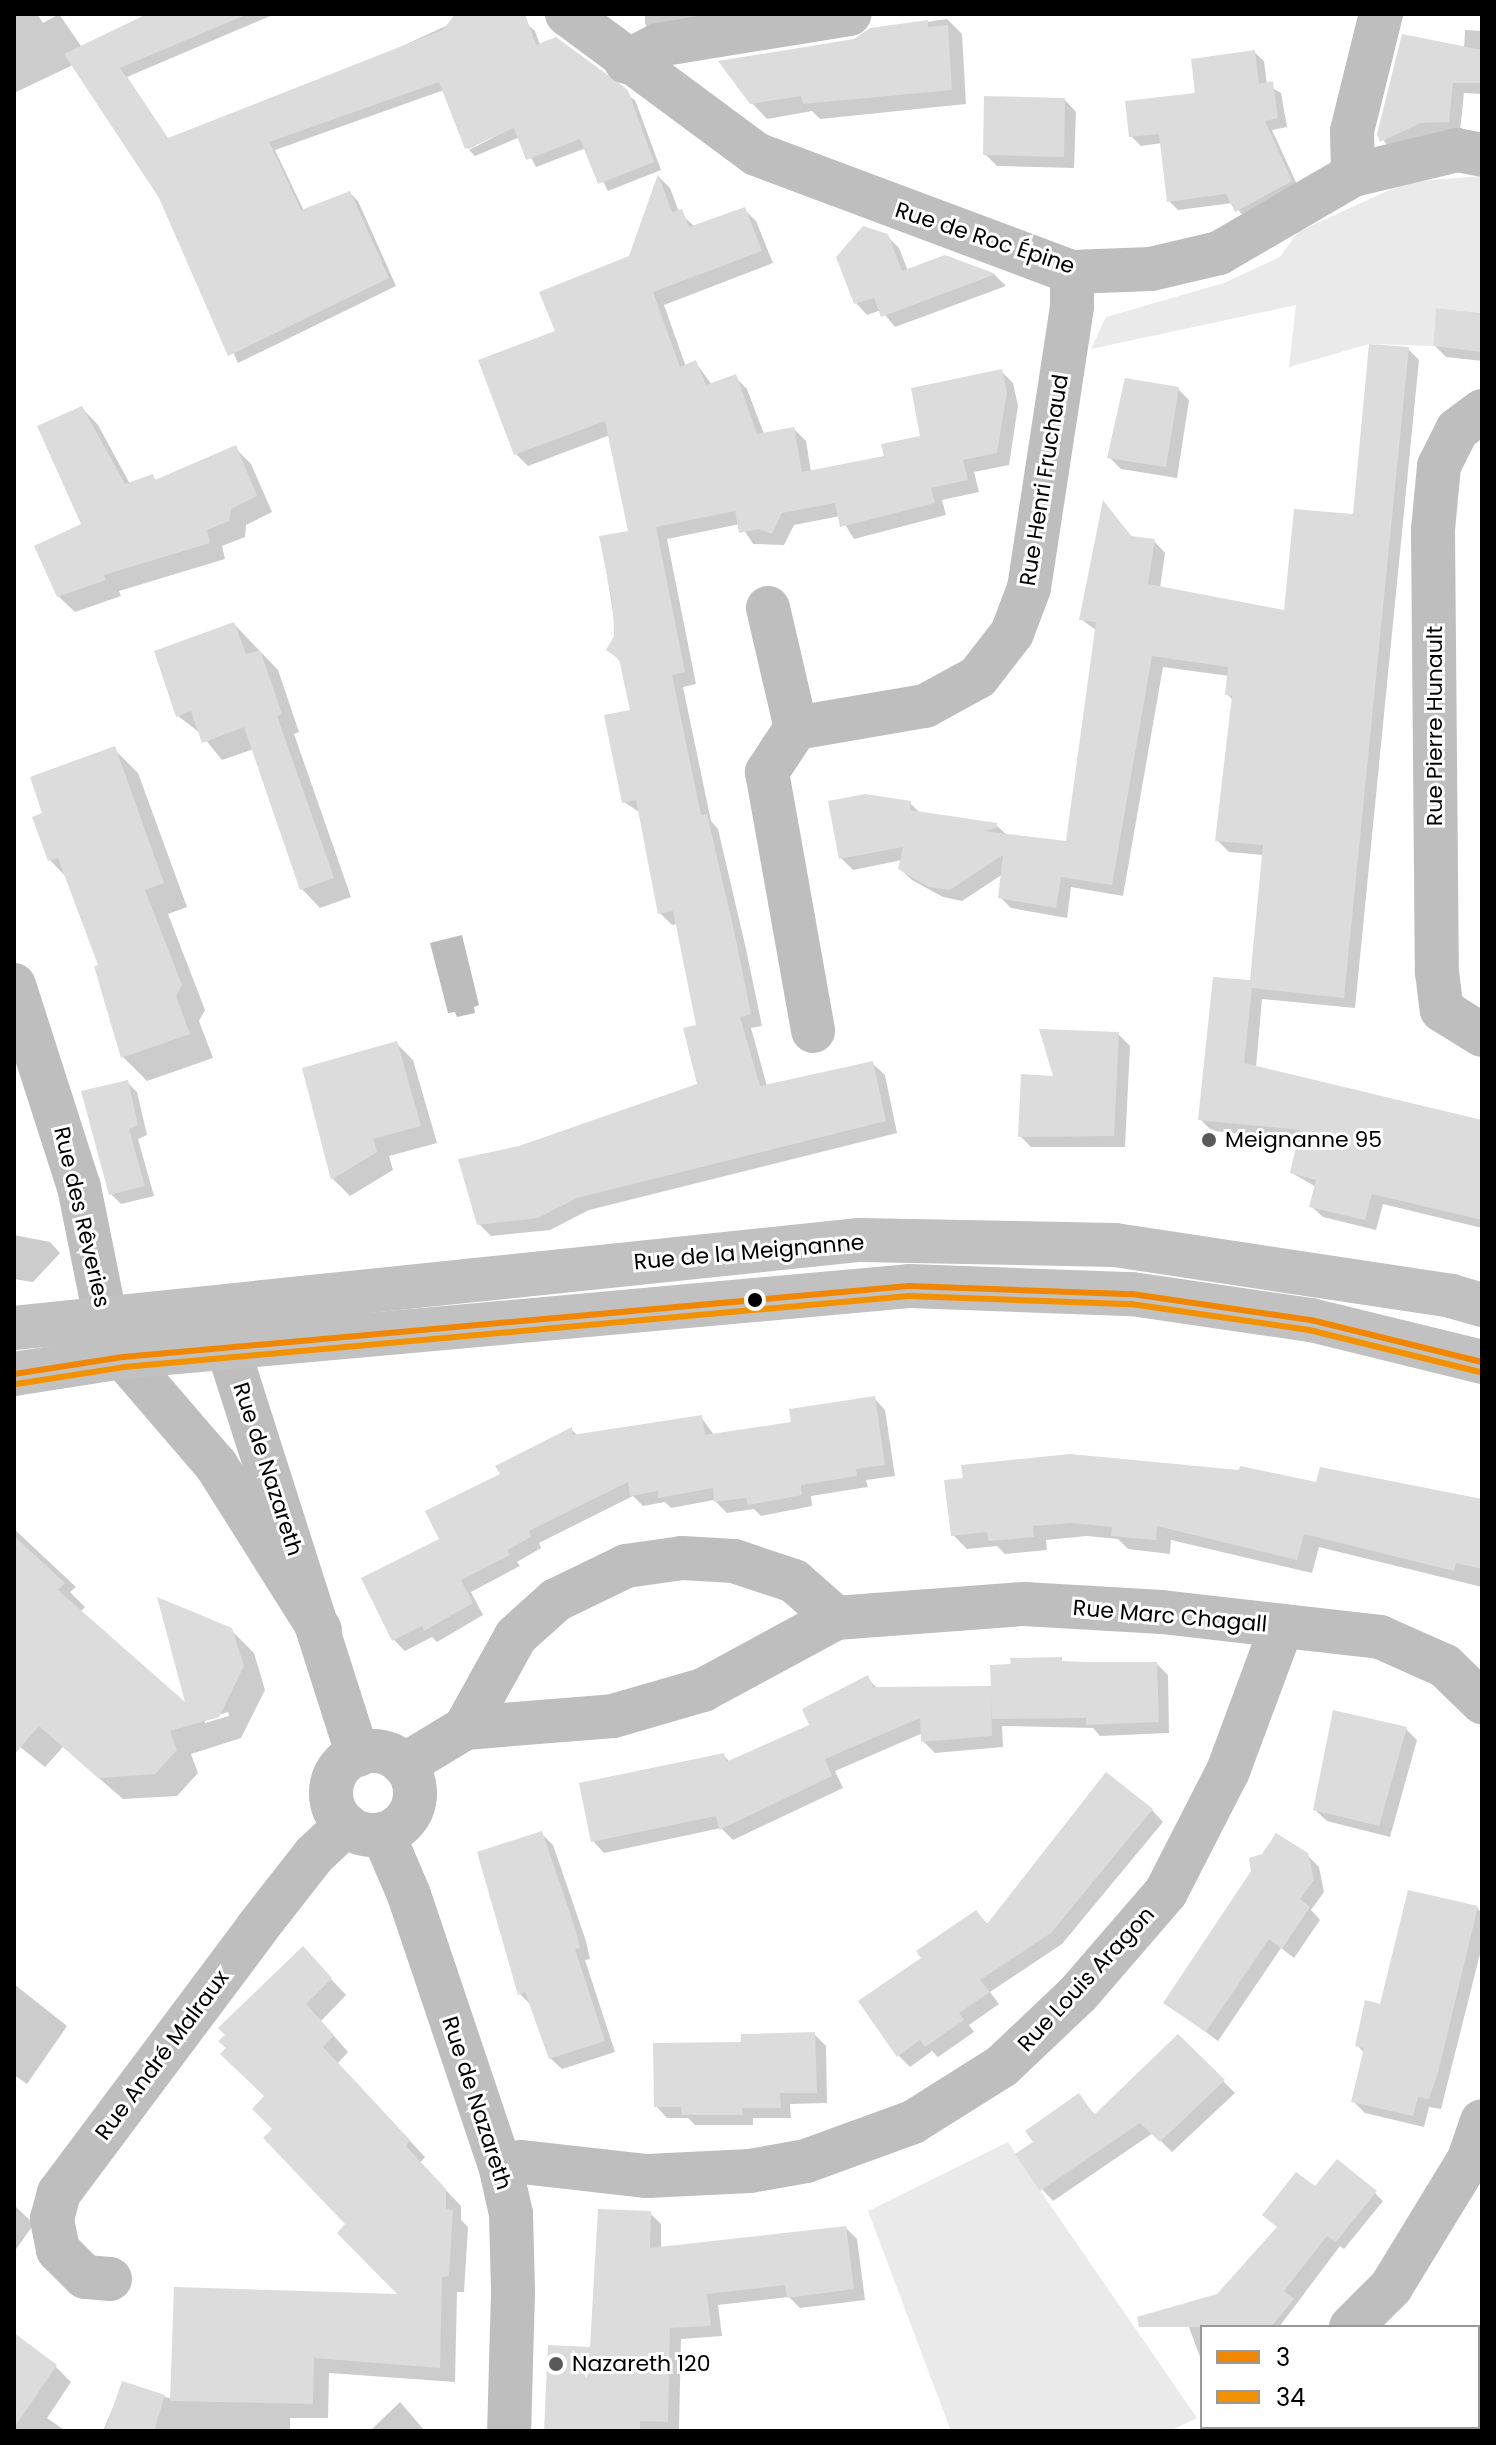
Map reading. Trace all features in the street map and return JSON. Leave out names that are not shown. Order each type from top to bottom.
[{"type":"street","name":"Rue de Roc Épine","points":[[567,14],[626,62],[756,154],[1072,272],[1151,269],[1219,253],[1353,175],[1457,150],[1482,155]]},
{"type":"street","points":[[626,62],[658,45],[850,14]]},
{"type":"street","points":[[1353,175],[1352,131],[1381,14]]},
{"type":"street","name":"Rue Henri Fruchaud","points":[[796,728],[925,706],[978,677],[1012,633],[1029,588],[1072,306],[1072,272]]},
{"type":"street","name":"Rue Pierre Hunault","points":[[1482,411],[1457,430],[1439,466],[1433,546],[1437,972],[1442,1010],[1482,1035]]},
{"type":"street","points":[[768,608],[796,728],[767,772],[813,1031]]},
{"type":"street","name":"Rue des Rêveries","points":[[14,985],[79,1187],[114,1339]]},
{"type":"street","name":"Rue de la Meignanne","points":[[14,1328],[114,1339],[222,1328],[859,1240],[1115,1245],[1451,1296],[1482,1305]]},
{"type":"street","name":"Rue de la Meignanne","points":[[222,1328],[909,1286],[1132,1294],[1311,1320],[1482,1362]]},
{"type":"street","name":"Rue de Nazareth","points":[[222,1328],[358,1755],[341,1767],[332,1786],[334,1807],[364,1829],[409,1895],[500,2165],[511,2214],[513,2277],[509,2431]]},
{"type":"street","name":"Rue de la Meignanne","points":[[14,1374],[114,1339]]},
{"type":"street","name":"Rue de Nazareth","points":[[114,1339],[216,1465],[320,1630]]},
{"type":"street","name":"Rue Marc Chagall","points":[[465,1728],[516,1636],[556,1600],[626,1566],[682,1558],[734,1561],[794,1581],[836,1618]]},
{"type":"street","name":"Rue Marc Chagall","points":[[404,1765],[465,1728],[613,1716],[703,1690],[836,1618],[1024,1604],[1380,1637],[1445,1666],[1482,1702]]},
{"type":"street","name":"Rue Louis Aragon","points":[[500,2165],[522,2162],[647,2176],[750,2171],[806,2161],[913,2122],[991,2074],[1042,2032],[1166,1892],[1228,1771],[1282,1626]]},
{"type":"street","points":[[358,1755],[380,1753],[404,1765],[412,1777],[414,1801],[403,1822],[364,1829]]},
{"type":"street","name":"Rue André Malraux","points":[[110,2279],[85,2277],[58,2250],[52,2219],[59,2193],[276,1904],[364,1829]]},
{"type":"street","points":[[1353,2325],[1391,2287],[1469,2159],[1482,2121]]},
{"type":"shaded area","points":[[1482,176],[1482,313],[1436,308],[1433,346],[1369,344],[1289,367],[1296,305],[1091,349],[1106,317],[1224,283],[1280,257],[1298,232],[1389,190],[1419,181]]},
{"type":"shaded area","points":[[462,935],[479,1005],[474,1007],[475,1013],[457,1017],[455,1012],[448,1013],[430,943]]},
{"type":"shaded area","points":[[1008,2142],[1197,2418],[1170,2431],[951,2431],[868,2211]]},
{"type":"building","points":[[147,14],[248,14],[120,68],[168,138],[443,30],[455,14],[525,14],[536,45],[556,37],[628,90],[654,162],[598,184],[580,139],[526,160],[514,128],[465,149],[439,82],[269,142],[301,210],[350,191],[389,278],[228,356],[159,198],[64,54]]},
{"type":"building","points":[[928,20],[928,27],[948,25],[952,90],[803,104],[801,96],[750,104],[718,61],[854,39],[870,28]]},
{"type":"building","points":[[1402,34],[1482,50],[1482,83],[1453,83],[1449,122],[1421,123],[1380,142],[1377,134]]},
{"type":"building","points":[[1255,50],[1259,84],[1273,81],[1278,118],[1265,121],[1292,181],[1235,212],[1226,194],[1167,202],[1159,134],[1129,137],[1125,101],[1195,93],[1191,59]]},
{"type":"building","points":[[984,96],[1065,98],[1064,157],[983,155]]},
{"type":"building","points":[[658,174],[672,212],[682,209],[689,227],[745,207],[762,251],[653,292],[680,367],[696,360],[706,385],[736,374],[757,434],[794,427],[802,472],[884,456],[881,444],[920,436],[911,388],[1002,369],[1007,392],[997,453],[963,460],[968,480],[931,488],[935,503],[840,527],[835,503],[782,513],[772,534],[759,529],[739,533],[735,511],[656,527],[685,672],[672,675],[701,815],[707,814],[735,935],[751,1014],[740,1017],[760,1086],[873,1061],[886,1121],[577,1198],[538,1218],[477,1225],[458,1159],[519,1146],[697,1084],[683,1028],[696,1025],[673,911],[658,914],[636,800],[622,803],[604,715],[630,710],[619,659],[606,650],[614,636],[613,605],[599,536],[628,531],[605,421],[514,455],[478,360],[555,331],[539,292],[629,256]]},
{"type":"building","points":[[863,226],[888,234],[902,271],[945,255],[996,274],[881,317],[874,298],[854,304],[836,257]]},
{"type":"building","points":[[1436,308],[1482,313],[1482,352],[1433,346]]},
{"type":"building","points":[[1369,344],[1409,347],[1344,998],[1252,988],[1244,1063],[1482,1120],[1482,1220],[1372,1194],[1365,1220],[1309,1207],[1316,1180],[1290,1173],[1300,1130],[1198,1120],[1213,977],[1250,980],[1263,845],[1215,841],[1232,696],[1225,695],[1228,667],[1152,656],[1112,885],[1061,877],[1056,908],[998,898],[1003,855],[950,890],[929,887],[898,869],[903,847],[839,859],[828,801],[865,794],[911,801],[910,810],[997,823],[997,828],[983,831],[1066,841],[1096,622],[1079,620],[1103,500],[1131,536],[1155,539],[1148,584],[1284,610],[1294,509],[1353,514]]},
{"type":"building","points":[[1125,378],[1179,387],[1166,467],[1107,458]]},
{"type":"building","points":[[82,406],[125,484],[153,474],[155,480],[236,445],[257,496],[231,509],[229,521],[207,530],[210,543],[104,575],[106,580],[57,597],[34,546],[81,524],[37,426]]},
{"type":"building","points":[[234,622],[246,654],[260,650],[282,714],[277,716],[334,878],[300,890],[244,727],[202,743],[191,711],[176,717],[154,651]]},
{"type":"building","points":[[115,746],[164,883],[145,890],[182,985],[176,996],[190,1034],[121,1058],[94,966],[98,965],[58,858],[48,861],[32,817],[42,813],[30,777]]},
{"type":"building","points":[[1039,1029],[1119,1032],[1114,1136],[1018,1137],[1021,1074],[1053,1076]]},
{"type":"building","points":[[397,1041],[421,1126],[373,1139],[377,1152],[331,1180],[302,1068]]},
{"type":"building","points":[[128,1080],[138,1125],[129,1129],[145,1186],[109,1195],[81,1091]]},
{"type":"building","points":[[875,1396],[885,1465],[856,1469],[857,1476],[801,1485],[802,1495],[748,1505],[746,1498],[714,1502],[713,1488],[658,1498],[658,1491],[630,1496],[628,1482],[529,1531],[531,1537],[507,1550],[510,1555],[461,1580],[473,1603],[424,1631],[422,1626],[392,1641],[361,1578],[439,1539],[425,1511],[500,1474],[495,1466],[572,1427],[572,1435],[702,1415],[705,1435],[791,1422],[789,1409]]},
{"type":"building","points":[[1070,1454],[1239,1470],[1240,1466],[1316,1482],[1320,1467],[1482,1499],[1482,1569],[1456,1563],[1454,1571],[1304,1534],[1297,1560],[1157,1526],[1156,1540],[1111,1536],[1112,1527],[1071,1523],[1033,1526],[1034,1537],[989,1541],[987,1532],[951,1536],[944,1480],[963,1478],[961,1465]]},
{"type":"building","points":[[14,1536],[65,1583],[58,1590],[185,1702],[157,1597],[232,1628],[244,1666],[219,1717],[170,1731],[177,1750],[155,1774],[98,1778],[39,1726],[14,1755]]},
{"type":"building","points":[[1062,1657],[1062,1662],[1157,1662],[1159,1722],[1086,1725],[1086,1718],[992,1719],[991,1687],[992,1736],[921,1742],[920,1718],[825,1759],[832,1776],[719,1830],[716,1816],[591,1842],[579,1783],[724,1753],[726,1762],[809,1725],[802,1709],[868,1675],[873,1687],[991,1686],[990,1665],[1011,1664],[1010,1658]]},
{"type":"building","points":[[1333,1710],[1407,1727],[1379,1826],[1313,1810]]},
{"type":"building","points":[[1106,1772],[1153,1809],[1051,1933],[980,1980],[990,1992],[959,2013],[964,2020],[925,2047],[920,2040],[897,2057],[858,2001],[921,1958],[916,1951],[976,1910],[987,1924]]},
{"type":"building","points":[[542,1831],[575,1928],[580,1948],[575,1949],[605,2041],[549,2059],[525,1992],[518,1995],[477,1852]]},
{"type":"building","points":[[1276,1833],[1308,1853],[1314,1880],[1300,1899],[1310,1907],[1282,1949],[1269,1939],[1206,2032],[1163,2003],[1251,1871],[1249,1858],[1262,1854]]},
{"type":"building","points":[[1408,1890],[1478,1906],[1439,2069],[1429,2099],[1418,2097],[1413,2116],[1351,2102],[1364,2048],[1355,2046],[1365,2000],[1380,2004]]},
{"type":"building","points":[[303,1946],[332,1978],[306,2004],[334,2035],[323,2047],[410,2140],[406,2146],[446,2189],[446,2209],[453,2210],[449,2276],[442,2277],[440,2368],[314,2358],[313,2404],[170,2401],[174,2287],[397,2294],[337,2233],[345,2224],[263,2138],[272,2129],[252,2109],[264,2096],[220,2054],[226,2048],[218,2041],[225,2035],[218,2028]]},
{"type":"building","points":[[815,2032],[817,2093],[780,2093],[781,2108],[742,2108],[743,2115],[682,2115],[681,2107],[654,2107],[653,2043],[741,2042],[741,2034]]},
{"type":"building","points":[[1178,2034],[1225,2080],[1160,2142],[1140,2123],[1040,2191],[1015,2154],[1033,2142],[1025,2131],[1079,2093],[1094,2115]]},
{"type":"building","points":[[1337,2159],[1377,2191],[1336,2242],[1327,2236],[1284,2291],[1294,2299],[1273,2325],[1139,2327],[1137,2317],[1217,2294],[1277,2227],[1262,2215],[1296,2172],[1315,2186]]},
{"type":"building","points":[[598,2209],[651,2211],[650,2248],[846,2226],[854,2289],[787,2298],[785,2285],[707,2294],[711,2326],[670,2328],[668,2422],[640,2421],[640,2431],[544,2431],[548,2345],[590,2347]]},
{"type":"building","points":[[14,2333],[57,2365],[14,2428]]},
{"type":"building","points":[[122,2381],[165,2395],[154,2431],[105,2431]]},
{"type":"transit line","name":"3","points":[[14,1374],[123,1357],[909,1286],[1132,1294],[1311,1320],[1482,1362]]},
{"type":"transit line","name":"34","points":[[16,1384],[124,1367],[909,1296],[1131,1304],[1309,1330],[1480,1372]]},
{"type":"place","name":"Meignanne 95","points":[[1209,1140]]},
{"type":"place","name":"Nazareth 120","points":[[556,2364]]}]
